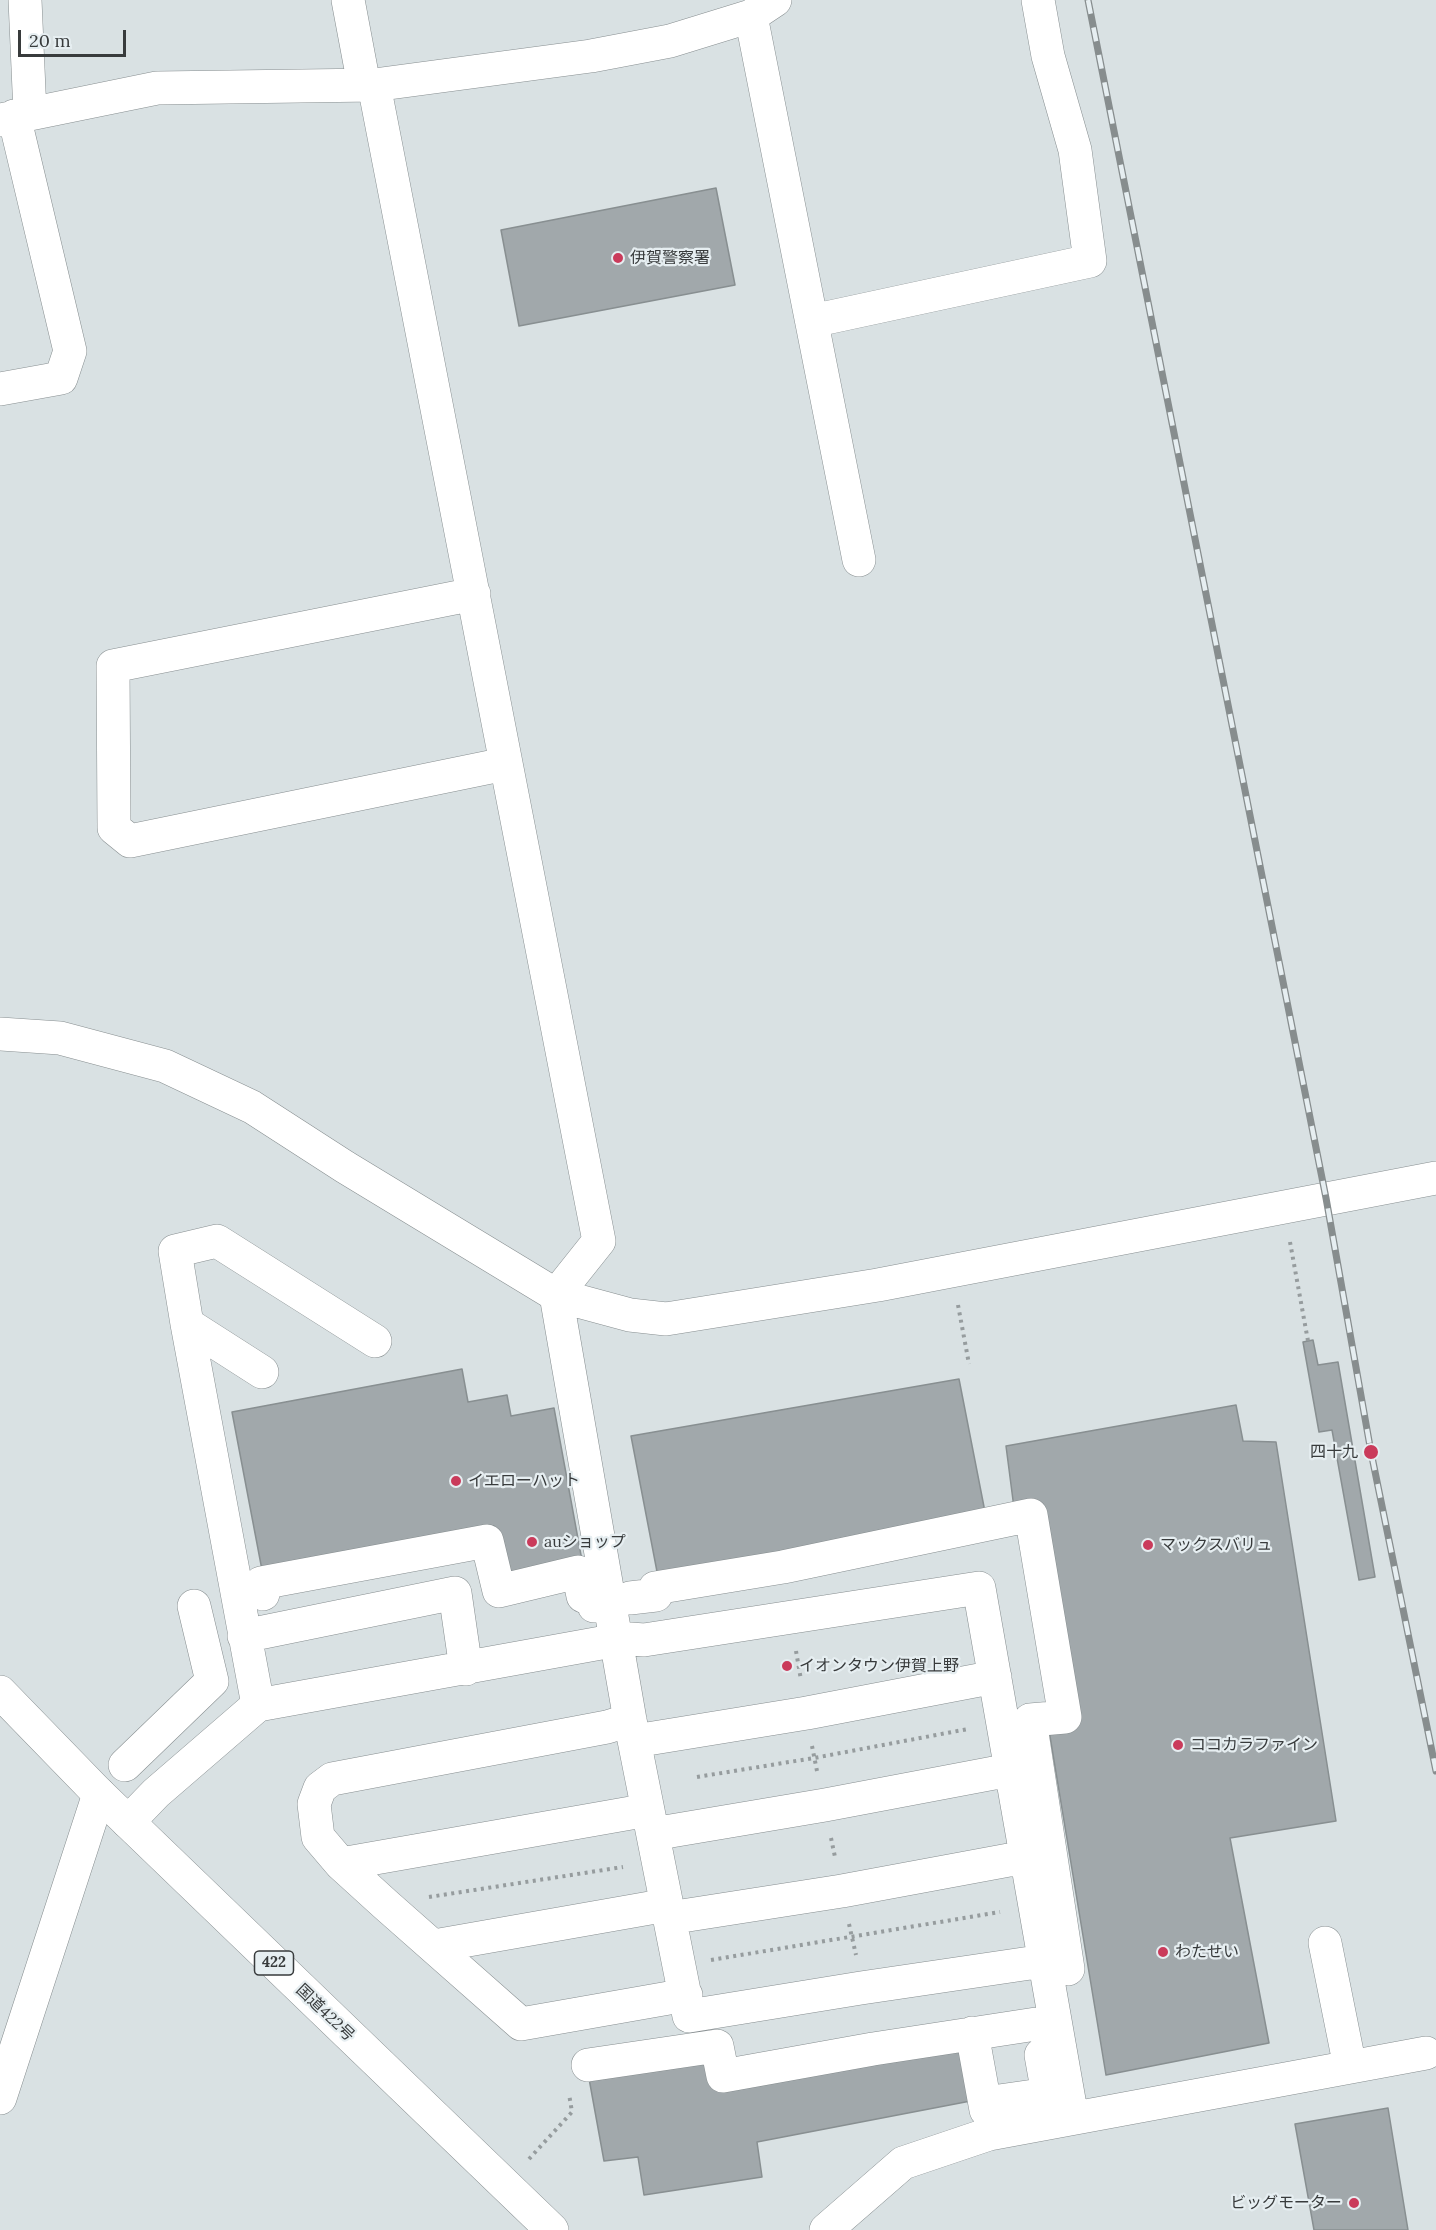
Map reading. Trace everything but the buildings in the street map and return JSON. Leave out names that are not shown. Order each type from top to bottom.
[{"type":"main road","points":[[0,389],[61,378],[70,351],[15,116],[25,0]]},
{"type":"main road","points":[[348,0],[369,85],[474,594],[505,764],[599,1240],[556,1294],[633,1731],[689,2016],[932,1976],[1036,1968]]},
{"type":"main road","points":[[812,321],[1090,261],[1074,150],[1048,56],[1038,0]]},
{"type":"main road","points":[[15,116],[157,88],[369,85],[591,56],[670,41],[763,8],[812,321],[859,560]]},
{"type":"main road","points":[[474,594],[113,666],[114,828],[130,841],[505,764]]},
{"type":"main road","points":[[0,1034],[60,1038],[165,1066],[252,1107],[345,1167],[556,1294],[630,1315],[666,1319],[878,1285],[1436,1178]]},
{"type":"main road","points":[[258,1705],[175,1251],[217,1241],[375,1341]]},
{"type":"main road","points":[[187,1324],[262,1372]]},
{"type":"main road","points":[[630,1598],[656,1595],[655,1588],[783,1567],[1031,1515],[1065,1717],[1030,1720],[1080,2106]]},
{"type":"main road","points":[[263,1594],[261,1583],[487,1541],[499,1591],[578,1572],[583,1596],[594,1595],[594,1606]]},
{"type":"main road","points":[[128,1822],[156,1793],[258,1705],[466,1669],[617,1638],[644,1640],[979,1588],[1027,1860],[1036,1968],[1036,2024],[1048,2094],[986,2106],[972,2033]]},
{"type":"main road","points":[[244,1636],[455,1593],[466,1669]]},
{"type":"main road","points":[[125,1765],[212,1681],[194,1606]]},
{"type":"main road","points":[[686,1995],[521,2024],[341,1864],[318,1837],[314,1804],[320,1788],[332,1779],[607,1727],[633,1731],[807,1713],[995,1677]]},
{"type":"main road","name":"国道422号","points":[[0,1692],[99,1794],[552,2230]]},
{"type":"main road","points":[[341,1864],[651,1822],[825,1805],[994,1773],[1011,1773]]},
{"type":"main road","points":[[0,2098],[99,1794]]},
{"type":"main road","points":[[434,1946],[668,1912],[842,1891],[1009,1860],[1027,1860]]},
{"type":"main road","points":[[1325,1943],[1350,2067]]},
{"type":"main road","points":[[1036,1968],[1080,2106]]},
{"type":"main road","points":[[588,2065],[717,2046],[723,2076],[1036,2024]]},
{"type":"main road","points":[[826,2230],[903,2163],[1080,2106],[1350,2067],[1426,2053]]},
{"type":"path","points":[[1284,1206],[1308,1341]]},
{"type":"path","points":[[956,1296],[969,1364]]},
{"type":"path","points":[[796,1647],[802,1688]]},
{"type":"path","points":[[697,1777],[975,1728]]},
{"type":"path","points":[[810,1737],[819,1780]]},
{"type":"path","points":[[830,1833],[836,1865]]},
{"type":"path","points":[[385,1904],[633,1865]]},
{"type":"path","points":[[702,1961],[1005,1911]]},
{"type":"path","points":[[847,1915],[857,1964]]},
{"type":"path","points":[[528,2160],[572,2112]]},
{"type":"railway","points":[[1088,0],[1326,1198],[1371,1452],[1436,1771]]},
{"type":"place","name":"伊賀警察署","points":[[618,258]]},
{"type":"place","name":"四十九","points":[[1371,1452]]},
{"type":"place","name":"イエローハット","points":[[456,1481]]},
{"type":"place","name":"auショップ","points":[[532,1542]]},
{"type":"place","name":"マックスバリュ","points":[[1148,1545]]},
{"type":"place","name":"イオンタウン伊賀上野","points":[[787,1666]]},
{"type":"place","name":"ココカラファイン","points":[[1178,1745]]},
{"type":"place","name":"わたせい","points":[[1163,1952]]},
{"type":"place","name":"ビッグモーター","points":[[1354,2203]]}]
